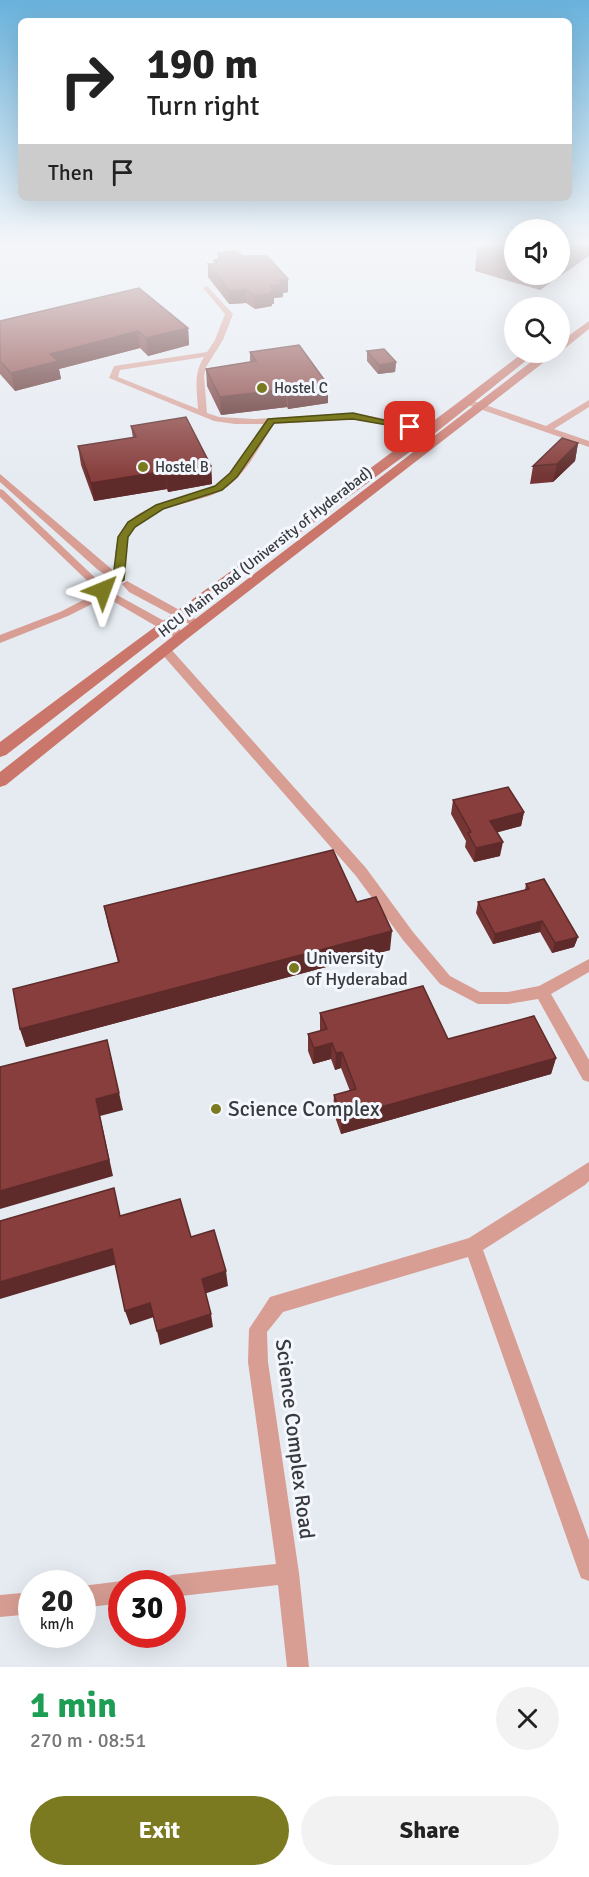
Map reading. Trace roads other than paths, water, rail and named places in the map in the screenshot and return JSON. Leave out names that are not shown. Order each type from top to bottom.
[{"type":"street","points":[[203,414],[200,376],[202,367],[219,340],[226,321]]},
{"type":"street","points":[[570,339],[589,324]]},
{"type":"street","points":[[210,354],[117,368],[113,378],[210,418],[272,421],[353,416],[430,431]]},
{"type":"street","name":"HCU Main Road (University of Hyderabad)","points":[[0,751],[163,627],[430,431],[518,363]]},
{"type":"street","name":"HCU Main Road (University of Hyderabad)","points":[[0,780],[197,624],[538,363]]},
{"type":"street","points":[[468,402],[589,444]]},
{"type":"street","points":[[546,430],[589,403]]},
{"type":"street","points":[[123,582],[123,537],[131,525],[159,507],[219,488],[233,475],[272,421]]},
{"type":"street","points":[[0,477],[100,567],[178,616],[197,624]]},
{"type":"street","points":[[0,492],[106,592],[182,636]]},
{"type":"street","points":[[106,592],[107,583],[123,582]]},
{"type":"street","points":[[0,639],[63,615],[106,592]]},
{"type":"street","points":[[165,650],[361,872],[408,936],[445,980],[478,998],[508,998],[542,992],[589,965]]},
{"type":"street","points":[[542,992],[589,1075]]},
{"type":"street","name":"Science Complex Road","points":[[298,1667],[288,1573],[258,1362],[258,1329],[277,1304],[473,1246],[589,1170]]},
{"type":"street","points":[[473,1246],[589,1570]]},
{"type":"street","points":[[186,1584],[288,1573]]},
{"type":"street","points":[[0,1606],[18,1604]]},
{"type":"place","name":"Hostel C","points":[[262,388]]},
{"type":"place","name":"Hostel B","points":[[143,467]]},
{"type":"place","name":"University of Hyderabad","points":[[294,968]]},
{"type":"place","name":"Science Complex","points":[[216,1109]]}]
